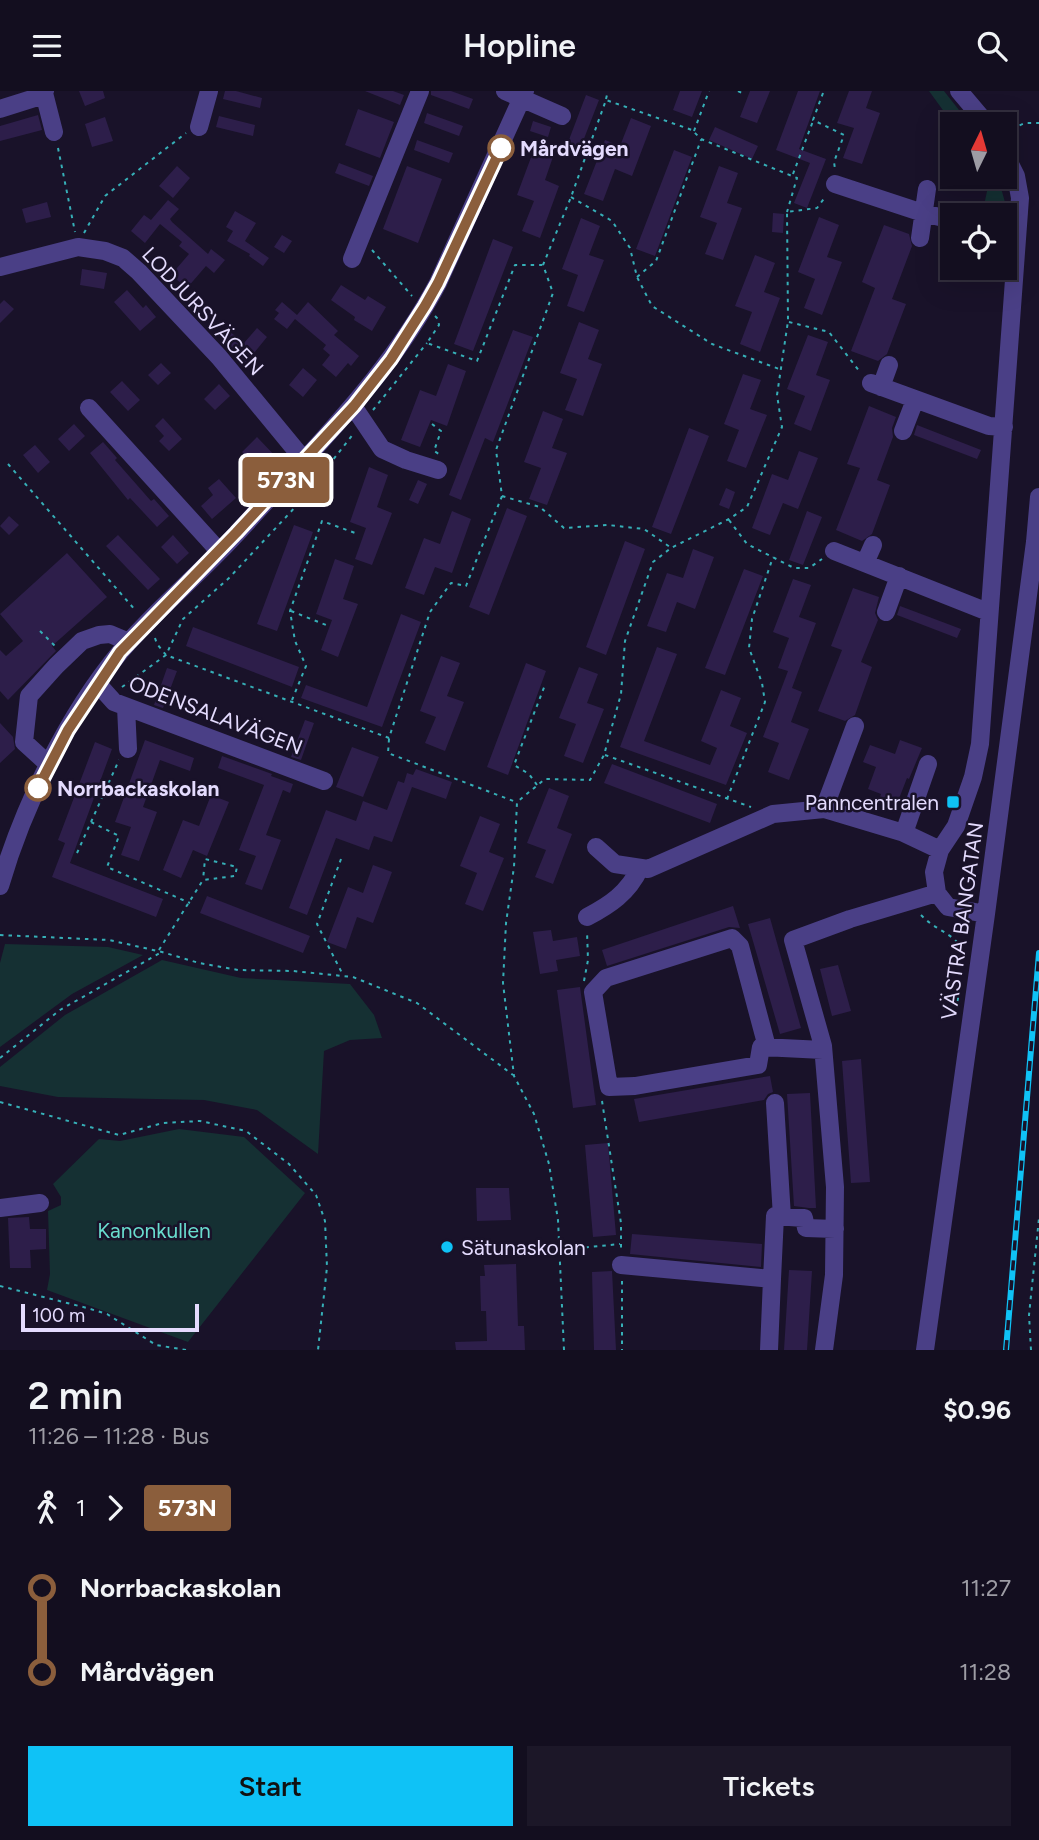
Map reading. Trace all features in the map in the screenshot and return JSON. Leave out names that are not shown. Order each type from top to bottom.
[{"type":"street","points":[[199,127],[209,91]]},
{"type":"street","points":[[352,259],[420,91]]},
{"type":"street","points":[[505,91],[524,95],[562,116]]},
{"type":"street","points":[[959,91],[977,112]]},
{"type":"street","points":[[0,109],[38,97],[44,92],[54,132]]},
{"type":"street","name":"ODENSALAVÄGEN","points":[[0,885],[48,765],[97,683],[129,642],[219,551],[354,406],[391,359],[425,306],[524,95]]},
{"type":"street","points":[[1017,182],[1020,198],[1017,211]]},
{"type":"street","points":[[835,184],[940,217]]},
{"type":"street","points":[[920,238],[927,189]]},
{"type":"street","name":"LODJURSVÄGEN","points":[[0,267],[78,247],[105,251],[123,258],[219,357],[304,460]]},
{"type":"street","points":[[986,914],[948,907],[937,893],[934,872],[940,849],[956,826],[973,777],[980,744],[1004,427],[1010,280]]},
{"type":"street","points":[[889,365],[876,385],[989,426],[1004,427]]},
{"type":"street","points":[[903,431],[915,400]]},
{"type":"street","points":[[354,406],[382,449],[406,460],[441,463]]},
{"type":"street","points":[[89,408],[219,551]]},
{"type":"street","name":"VÄSTRA BANGATAN","points":[[925,1350],[986,914],[1039,497]]},
{"type":"street","points":[[865,563],[873,545]]},
{"type":"street","points":[[834,551],[988,612]]},
{"type":"street","points":[[886,612],[899,576]]},
{"type":"street","points":[[48,765],[24,742],[29,696],[82,641],[110,633],[129,642]]},
{"type":"street","name":"ODENSALAVÄGEN","points":[[97,683],[114,702],[324,781]]},
{"type":"street","points":[[126,707],[128,744]]},
{"type":"street","points":[[824,809],[855,726]]},
{"type":"street","points":[[904,833],[929,764]]},
{"type":"street","points":[[596,847],[615,864],[648,869],[773,814],[824,809],[904,833],[940,849]]},
{"type":"street","points":[[587,917],[615,902],[640,869]]},
{"type":"street","points":[[824,1350],[834,1275],[835,1187],[823,1050],[793,940],[850,919],[937,893]]},
{"type":"street","points":[[767,1047],[740,946],[732,938],[606,978],[593,992],[609,1087],[635,1086],[758,1065],[761,1047],[823,1050]]},
{"type":"street","points":[[775,1103],[782,1217]]},
{"type":"street","points":[[0,1208],[40,1203]]},
{"type":"street","points":[[769,1350],[775,1216],[804,1218],[806,1228],[835,1229]]},
{"type":"street","points":[[621,1265],[772,1279]]},
{"type":"path","points":[[517,802],[388,753],[389,738],[430,612],[451,583],[466,586],[502,496],[495,450],[553,293],[543,265],[571,197],[608,91]]},
{"type":"path","points":[[694,132],[709,91]]},
{"type":"path","points":[[738,91],[744,94]]},
{"type":"path","points":[[792,176],[823,93]]},
{"type":"path","points":[[564,1350],[558,1220],[550,1164],[534,1114],[514,1076],[503,983],[517,802],[545,779],[590,780],[604,755],[621,694],[625,641],[653,562],[671,548],[747,507],[782,427],[777,395],[788,321],[787,212],[797,178],[701,139],[694,132],[606,100]]},
{"type":"path","points":[[787,212],[817,208],[835,184],[834,162],[844,135],[813,120]]},
{"type":"path","points":[[1017,126],[1025,123],[1039,123]]},
{"type":"path","points":[[78,247],[105,196],[161,154],[180,136],[199,127]]},
{"type":"path","points":[[54,132],[78,247]]},
{"type":"path","points":[[637,277],[656,261],[701,139]]},
{"type":"path","points":[[571,197],[612,221],[630,248],[637,277],[652,306],[712,344],[780,370]]},
{"type":"path","points":[[110,696],[166,655],[183,619],[229,578],[300,502],[428,343],[439,325],[438,319],[413,297],[360,240]]},
{"type":"path","points":[[428,343],[477,361],[515,265],[543,265]]},
{"type":"path","points":[[788,321],[829,332],[847,358],[876,385]]},
{"type":"path","points":[[432,424],[441,431],[434,451],[441,463]]},
{"type":"path","points":[[8,464],[153,630],[157,644],[166,655],[389,738]]},
{"type":"path","points":[[502,496],[540,507],[564,528],[608,525],[644,529],[671,548]]},
{"type":"path","points":[[729,519],[747,544],[794,568],[809,568],[834,551]]},
{"type":"path","points":[[292,701],[306,666],[295,641],[290,611],[322,521],[358,534]]},
{"type":"path","points":[[727,799],[765,702],[762,683],[749,648],[752,619],[773,557]]},
{"type":"path","points":[[290,611],[326,625]]},
{"type":"path","points":[[40,631],[65,657]]},
{"type":"path","points":[[537,785],[529,774],[514,765],[545,685]]},
{"type":"path","points":[[77,853],[128,744]]},
{"type":"path","points":[[604,755],[750,807]]},
{"type":"path","points":[[91,822],[119,836],[107,867],[190,903]]},
{"type":"path","points":[[0,1058],[60,1010],[160,951],[203,880],[205,859],[237,867],[235,876],[203,880]]},
{"type":"path","points":[[341,859],[317,924],[344,976]]},
{"type":"path","points":[[585,990],[583,977],[588,960],[587,917]]},
{"type":"path","points":[[0,935],[109,940],[199,963],[238,969],[353,977],[417,1003],[514,1076]]},
{"type":"path","points":[[602,1100],[621,1223],[622,1350]]},
{"type":"path","points":[[0,1102],[119,1135],[163,1123],[200,1121],[246,1131],[278,1155],[316,1195],[325,1221],[327,1267],[318,1350]]},
{"type":"path","points":[[1031,1350],[1029,1315],[1039,1218]]},
{"type":"path","points":[[558,1251],[621,1244]]},
{"type":"path","points":[[0,1286],[87,1307],[107,1314],[156,1345],[186,1350]]},
{"type":"green space","points":[[929,91],[944,91],[961,112],[944,112]]},
{"type":"green space","points":[[987,189],[1001,189],[1005,203],[985,203]]},
{"type":"green space","points":[[5,944],[108,947],[143,955],[72,994],[0,1047],[0,963]]},
{"type":"green space","points":[[162,960],[241,978],[350,984],[374,1015],[382,1038],[350,1040],[324,1051],[318,1154],[257,1110],[204,1100],[58,1097],[0,1086],[0,1067],[65,1015]]},
{"type":"green space","name":"Kanonkullen","points":[[179,1129],[244,1137],[305,1193],[188,1342],[47,1290],[50,1274],[48,1211],[61,1205],[61,1197],[53,1184],[99,1139],[120,1141]]},
{"type":"building","points":[[79,91],[103,91],[105,98],[85,106]]},
{"type":"building","points":[[225,91],[262,98],[260,108],[223,99]]},
{"type":"building","points":[[365,91],[393,91],[404,95],[400,105]]},
{"type":"building","points":[[431,91],[451,91],[473,99],[469,109],[431,95]]},
{"type":"building","points":[[680,91],[702,91],[692,117],[673,110]]},
{"type":"building","points":[[750,91],[770,91],[757,123],[740,117]]},
{"type":"building","points":[[798,91],[820,91],[799,149],[826,159],[807,208],[794,203],[810,163],[776,150]]},
{"type":"building","points":[[849,91],[872,91],[866,108],[880,113],[862,164],[843,158],[854,128],[837,123]]},
{"type":"building","points":[[586,95],[599,100],[580,149],[567,145]]},
{"type":"building","points":[[358,109],[394,122],[380,158],[345,145]]},
{"type":"building","points":[[427,113],[463,126],[459,136],[424,123]]},
{"type":"building","points":[[38,115],[42,130],[0,141],[0,126]]},
{"type":"building","points":[[219,116],[255,125],[253,136],[216,127]]},
{"type":"building","points":[[105,117],[113,141],[92,147],[85,124]]},
{"type":"building","points":[[631,118],[651,126],[632,176],[615,169],[603,201],[584,194],[605,140],[620,146]]},
{"type":"building","points":[[533,121],[551,127],[548,137],[530,131]]},
{"type":"building","points":[[715,127],[758,146],[752,159],[709,140]]},
{"type":"building","points":[[417,140],[453,153],[449,163],[414,150]]},
{"type":"building","points":[[536,144],[555,151],[545,180],[559,186],[540,238],[522,231],[534,201],[517,195]]},
{"type":"building","points":[[674,150],[692,157],[655,256],[636,249]]},
{"type":"building","points":[[339,163],[373,176],[369,186],[335,173]]},
{"type":"building","points":[[177,166],[190,178],[173,198],[159,186]]},
{"type":"building","points":[[407,166],[442,179],[418,243],[383,229]]},
{"type":"building","points":[[719,166],[738,173],[727,203],[742,208],[723,260],[705,254],[717,223],[700,217]]},
{"type":"building","points":[[168,200],[179,209],[170,219],[172,222],[208,254],[211,249],[225,260],[214,273],[206,266],[187,288],[171,275],[189,254],[179,246],[182,242],[160,224],[145,243],[131,231],[144,215],[151,220]]},
{"type":"building","points":[[47,202],[51,217],[26,223],[22,209]]},
{"type":"building","points":[[235,211],[256,223],[245,241],[269,258],[263,266],[249,256],[250,254],[227,241],[233,231],[226,227]]},
{"type":"building","points":[[773,213],[784,214],[783,233],[772,232]]},
{"type":"building","points":[[819,217],[839,225],[827,257],[842,262],[822,315],[804,308],[815,279],[798,272]]},
{"type":"building","points":[[581,218],[600,226],[589,255],[604,260],[584,312],[567,306],[578,275],[562,269]]},
{"type":"building","points":[[884,225],[909,234],[912,246],[892,299],[906,304],[887,354],[878,361],[851,351],[875,288],[862,282]]},
{"type":"building","points":[[282,235],[292,241],[284,253],[274,247]]},
{"type":"building","points":[[493,239],[513,247],[473,351],[454,344]]},
{"type":"building","points":[[755,255],[775,263],[764,292],[780,298],[760,352],[740,344],[752,312],[735,306]]},
{"type":"building","points":[[82,269],[107,273],[104,289],[80,285]]},
{"type":"building","points":[[341,285],[365,300],[368,296],[386,307],[372,331],[331,300]]},
{"type":"building","points":[[127,290],[143,308],[146,305],[156,317],[140,331],[114,302]]},
{"type":"building","points":[[4,300],[14,309],[0,323],[0,304]]},
{"type":"building","points":[[282,302],[297,315],[308,302],[338,331],[334,335],[359,356],[351,366],[348,363],[336,377],[322,365],[330,355],[323,349],[326,345],[295,319],[287,329],[274,319],[279,313],[275,310]]},
{"type":"building","points":[[579,322],[599,330],[588,359],[602,364],[583,416],[565,410],[577,379],[560,373]]},
{"type":"building","points":[[257,328],[267,337],[246,363],[220,342],[229,331],[244,343]]},
{"type":"building","points":[[513,330],[533,337],[493,442],[485,438],[461,500],[449,495]]},
{"type":"building","points":[[808,335],[828,342],[816,375],[830,380],[811,431],[794,424],[805,396],[787,389]]},
{"type":"building","points":[[161,363],[171,373],[158,385],[148,375]]},
{"type":"building","points":[[448,364],[466,371],[447,426],[431,420],[420,447],[401,440],[420,390],[436,396]]},
{"type":"building","points":[[303,368],[317,380],[303,397],[289,385]]},
{"type":"building","points":[[743,374],[761,380],[750,409],[767,415],[746,468],[727,461],[739,430],[724,424]]},
{"type":"building","points":[[122,381],[140,400],[128,411],[110,392]]},
{"type":"building","points":[[219,384],[230,396],[215,410],[204,399]]},
{"type":"building","points":[[869,406],[896,417],[892,428],[893,437],[877,480],[890,485],[872,534],[862,541],[836,530],[860,468],[847,464]]},
{"type":"building","points":[[543,411],[563,419],[552,448],[567,453],[547,505],[529,499],[541,468],[524,462]]},
{"type":"building","points":[[163,418],[182,439],[169,451],[159,441],[164,436],[155,426]]},
{"type":"building","points":[[74,424],[85,436],[69,451],[58,439]]},
{"type":"building","points":[[917,425],[981,450],[977,459],[914,435]]},
{"type":"building","points":[[689,428],[709,436],[671,534],[652,527]]},
{"type":"building","points":[[257,437],[278,459],[256,481],[244,468],[251,461],[242,452]]},
{"type":"building","points":[[103,442],[151,501],[154,499],[169,516],[157,527],[130,498],[128,500],[90,453]]},
{"type":"building","points":[[35,445],[50,462],[38,473],[23,455]]},
{"type":"building","points":[[799,451],[818,458],[798,509],[783,503],[770,535],[752,528],[772,474],[788,480]]},
{"type":"building","points":[[369,467],[388,475],[377,507],[392,513],[372,565],[355,559],[366,528],[350,522]]},
{"type":"building","points":[[219,479],[236,498],[212,519],[201,506],[213,495],[208,488]]},
{"type":"building","points":[[418,480],[427,484],[418,504],[409,500]]},
{"type":"building","points":[[726,488],[735,492],[729,509],[719,505]]},
{"type":"building","points":[[507,508],[527,516],[489,615],[469,607]]},
{"type":"building","points":[[452,511],[471,519],[452,573],[435,567],[424,595],[405,588],[424,538],[440,544]]},
{"type":"building","points":[[807,511],[822,517],[803,565],[789,560]]},
{"type":"building","points":[[9,516],[19,525],[9,535],[0,526]]},
{"type":"building","points":[[294,525],[313,532],[277,631],[257,624]]},
{"type":"building","points":[[118,535],[160,579],[148,590],[106,546]]},
{"type":"building","points":[[173,535],[189,553],[177,564],[161,547]]},
{"type":"building","points":[[625,541],[645,549],[606,655],[586,647]]},
{"type":"building","points":[[693,549],[714,557],[695,609],[677,602],[666,632],[647,626],[667,573],[683,578]]},
{"type":"building","points":[[67,553],[107,597],[52,646],[56,651],[8,700],[0,691],[0,650],[6,656],[23,641],[0,614]]},
{"type":"building","points":[[335,559],[354,566],[343,599],[358,604],[338,657],[321,650],[332,620],[316,614]]},
{"type":"building","points":[[744,569],[763,576],[725,675],[705,668]]},
{"type":"building","points":[[793,579],[811,585],[799,617],[816,623],[792,688],[802,692],[791,722],[809,729],[789,780],[768,772],[779,743],[763,737],[788,671],[778,668],[789,638],[773,632]]},
{"type":"building","points":[[853,588],[879,597],[875,613],[878,620],[861,662],[872,667],[855,715],[845,721],[818,711],[842,650],[831,646]]},
{"type":"building","points":[[900,606],[961,629],[957,638],[897,615]]},
{"type":"building","points":[[401,614],[421,622],[382,727],[301,698],[306,685],[367,707]]},
{"type":"building","points":[[193,627],[299,667],[292,687],[186,646]]},
{"type":"building","points":[[657,647],[677,654],[644,741],[710,765],[717,748],[701,741],[721,690],[741,698],[730,726],[747,733],[726,785],[620,747]]},
{"type":"building","points":[[441,656],[460,663],[447,696],[464,702],[445,751],[425,743],[436,717],[420,711]]},
{"type":"building","points":[[526,663],[546,671],[508,775],[487,767]]},
{"type":"building","points":[[579,667],[598,674],[587,703],[604,709],[583,763],[564,756],[576,724],[559,718]]},
{"type":"building","points":[[167,668],[177,671],[163,708],[154,705]]},
{"type":"building","points":[[305,720],[314,723],[301,760],[291,757]]},
{"type":"building","name":"Norrbackaskolan","points":[[0,723],[13,737],[15,749],[0,763]]},
{"type":"building","points":[[145,740],[194,758],[190,771],[160,760],[143,807],[157,812],[139,861],[121,855],[131,827],[115,822]]},
{"type":"building","points":[[900,740],[922,748],[895,809],[878,803],[881,794],[868,789],[876,767],[863,762],[870,745],[895,754]]},
{"type":"building","points":[[95,742],[112,749],[70,863],[163,899],[156,917],[52,877],[65,843],[58,840]]},
{"type":"building","points":[[352,747],[379,757],[363,797],[336,787]]},
{"type":"building","points":[[222,756],[293,784],[290,793],[283,790],[266,835],[281,840],[262,890],[245,884],[256,856],[239,850],[264,785],[218,768]]},
{"type":"building","points":[[612,764],[717,804],[710,823],[604,783]]},
{"type":"building","points":[[416,769],[452,782],[446,799],[412,787],[392,842],[374,836],[369,850],[336,838],[307,915],[289,908],[326,810],[356,821],[363,801],[387,810],[398,781],[404,783],[407,773],[413,775]]},
{"type":"building","points":[[549,788],[569,796],[557,828],[572,834],[553,884],[535,877],[546,850],[527,843]]},
{"type":"building","points":[[211,795],[229,802],[207,856],[193,850],[181,878],[163,870],[183,820],[199,826]]},
{"type":"building","points":[[480,816],[500,824],[489,852],[504,858],[483,911],[465,904],[477,873],[460,866]]},
{"type":"building","points":[[373,865],[392,872],[373,923],[357,917],[346,949],[327,942],[348,887],[363,893]]},
{"type":"building","points":[[207,896],[310,936],[303,953],[200,913]]},
{"type":"building","points":[[733,906],[740,928],[729,927],[607,966],[602,950]]},
{"type":"building","points":[[770,918],[801,1028],[780,1034],[748,924]]},
{"type":"building","points":[[551,930],[553,941],[577,937],[580,956],[556,960],[558,971],[540,974],[533,932]]},
{"type":"building","points":[[838,965],[851,1011],[832,1016],[820,969]]},
{"type":"building","points":[[580,987],[596,1105],[573,1108],[557,990]]},
{"type":"building","points":[[861,1059],[870,1182],[851,1183],[842,1061]]},
{"type":"building","points":[[770,1076],[773,1092],[764,1100],[639,1122],[634,1099]]},
{"type":"building","points":[[810,1093],[816,1208],[794,1206],[787,1094]]},
{"type":"building","points":[[608,1143],[616,1235],[593,1237],[585,1145]]},
{"type":"building","points":[[476,1188],[509,1188],[511,1220],[477,1221]]},
{"type":"building","points":[[29,1217],[30,1229],[46,1229],[46,1249],[30,1250],[31,1268],[10,1268],[8,1218]]},
{"type":"building","points":[[632,1234],[762,1244],[761,1267],[630,1254]]},
{"type":"building","points":[[516,1264],[518,1326],[524,1326],[525,1350],[456,1350],[455,1342],[487,1341],[486,1311],[481,1311],[480,1276],[485,1276],[484,1265]]},
{"type":"building","points":[[789,1270],[812,1271],[807,1350],[784,1350]]},
{"type":"building","points":[[612,1271],[616,1350],[594,1350],[592,1272]]},
{"type":"railway","points":[[1006,1350],[1039,953]]},
{"type":"bus line","name":"573N","points":[[38,788],[68,730],[120,652],[219,551],[354,406],[391,359],[438,283],[501,148]]},
{"type":"place","name":"Mårdvägen","points":[[501,148]]},
{"type":"place","name":"Norrbackaskolan","points":[[38,788]]},
{"type":"place","name":"Panncentralen","points":[[953,802]]},
{"type":"place","name":"Sätunaskolan","points":[[447,1247]]}]
